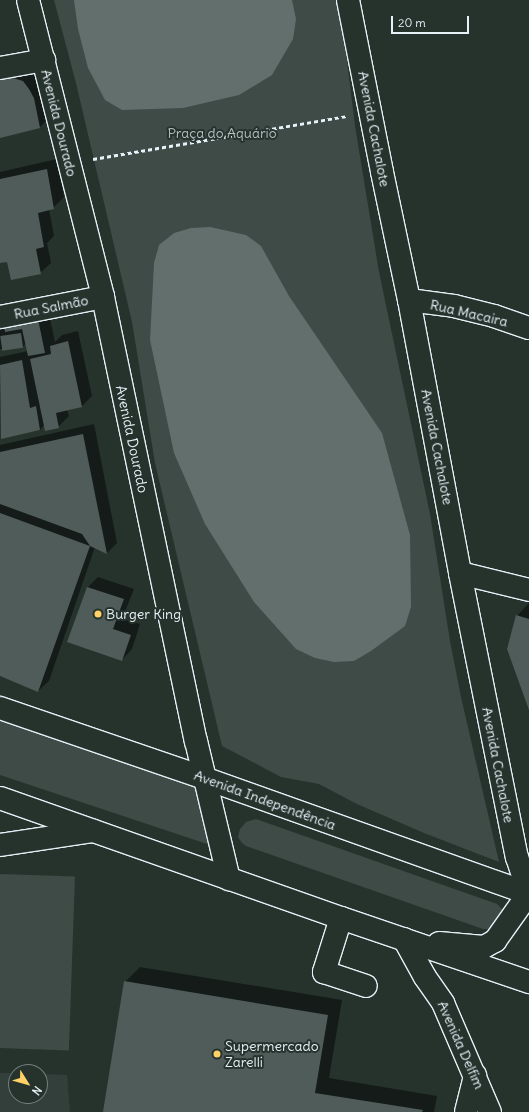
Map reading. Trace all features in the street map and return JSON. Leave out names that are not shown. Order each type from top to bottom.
[{"type":"street","name":"Avenida Dourado","points":[[28,0],[103,297],[204,778],[229,879]]},
{"type":"street","name":"Avenida Cachalote","points":[[348,0],[409,300],[460,573],[517,858],[529,894]]},
{"type":"street","points":[[0,68],[44,60]]},
{"type":"street","name":"Rua Salmão","points":[[0,317],[103,297]]},
{"type":"street","name":"Rua Macaira","points":[[409,300],[454,306],[494,316],[529,328]]},
{"type":"street","points":[[460,573],[529,590]]},
{"type":"street","name":"Avenida Independência","points":[[0,708],[204,778],[529,894]]},
{"type":"street","points":[[0,798],[341,918],[529,982]]},
{"type":"street","points":[[0,845],[92,831]]},
{"type":"street","points":[[404,939],[484,947],[495,941],[529,894]]},
{"type":"street","points":[[341,918],[324,972],[366,986]]},
{"type":"street","name":"Avenida Delfim","points":[[404,939],[425,977],[443,1003],[490,1112]]},
{"type":"street","points":[[466,1112],[474,1075]]},
{"type":"path","points":[[68,163],[370,112]]},
{"type":"shaded area","points":[[74,0],[292,0],[296,19],[293,39],[272,75],[239,95],[183,108],[122,110],[105,100],[88,68],[78,29]]},
{"type":"shaded area","points":[[210,227],[246,235],[261,246],[289,296],[382,433],[410,535],[411,607],[405,626],[371,651],[354,661],[334,662],[315,658],[296,649],[254,602],[205,524],[174,453],[150,340],[154,263],[159,245],[174,233],[191,228]]},
{"type":"shaded area","points":[[0,1073],[8,1073],[8,1104],[48,1104],[48,1074],[67,1075],[70,1112],[0,1112]]},
{"type":"green space","name":"Praça do Aquário","points":[[54,0],[336,0],[342,20],[355,126],[379,272],[430,514],[450,641],[461,697],[499,862],[424,833],[357,804],[319,784],[281,777],[222,746],[155,463],[132,322],[76,83]]},
{"type":"green space","points":[[0,719],[199,786],[210,845],[0,775]]},
{"type":"green space","points":[[256,819],[497,904],[502,909],[502,916],[493,929],[483,929],[246,846],[238,837],[240,829],[246,822]]},
{"type":"green space","points":[[0,874],[75,877],[69,1051],[0,1048]]},
{"type":"building","points":[[6,76],[23,81],[29,89],[34,98],[40,128],[0,138],[0,78]]},
{"type":"building","points":[[47,169],[54,209],[38,213],[44,247],[36,249],[41,274],[11,280],[7,262],[0,263],[0,179]]},
{"type":"building","points":[[38,319],[45,353],[28,356],[22,329],[5,332],[4,324]]},
{"type":"building","points":[[21,333],[23,348],[2,351],[0,336]]},
{"type":"building","points":[[68,341],[82,407],[56,413],[59,428],[45,431],[30,359],[51,354],[50,346]]},
{"type":"building","points":[[22,360],[30,408],[36,406],[40,430],[1,439],[0,365]]},
{"type":"building","points":[[83,434],[107,554],[90,546],[82,534],[0,504],[0,452]]},
{"type":"building","points":[[0,513],[90,546],[38,692],[0,676]]},
{"type":"building","name":"Burger King","points":[[87,587],[124,599],[113,629],[131,635],[122,661],[67,642]]},
{"type":"building","points":[[516,615],[529,619],[529,710],[507,649]]},
{"type":"building","name":"Supermercado Zarelli","points":[[124,981],[328,1015],[315,1093],[423,1110],[422,1112],[103,1112]]},
{"type":"place","name":"Burger King","points":[[98,614]]},
{"type":"place","name":"Supermercado Zarelli","points":[[217,1054]]}]
